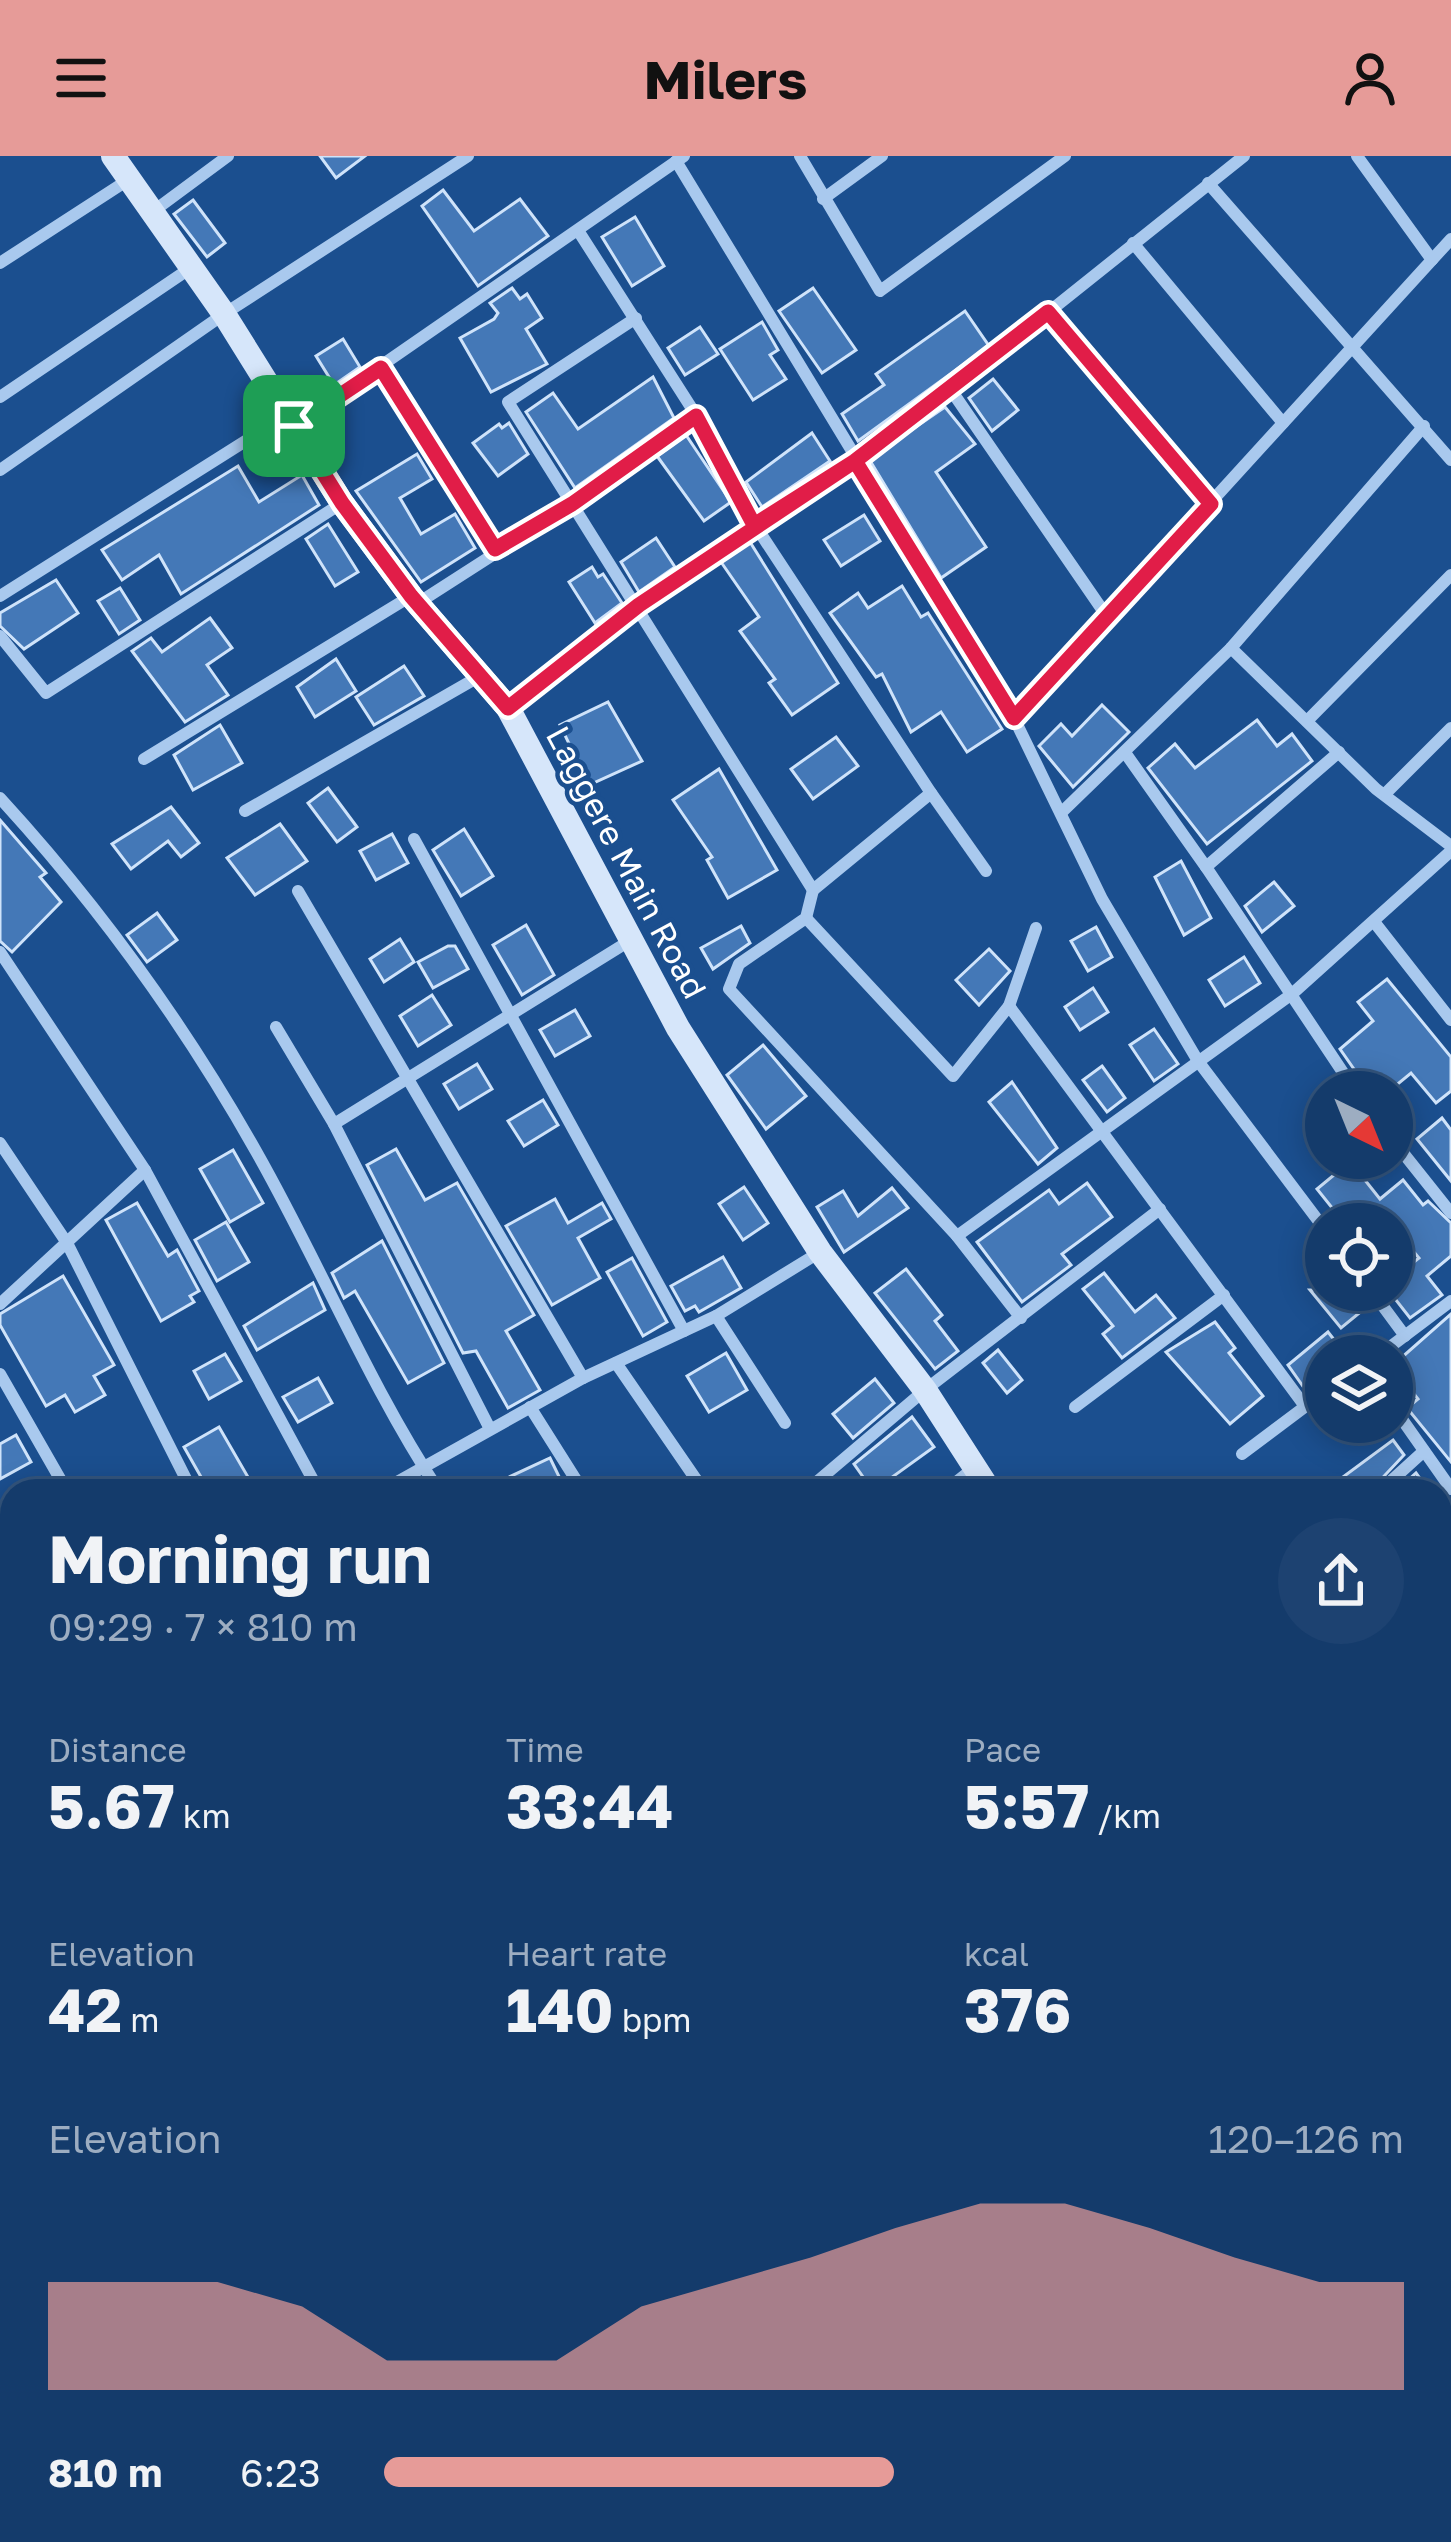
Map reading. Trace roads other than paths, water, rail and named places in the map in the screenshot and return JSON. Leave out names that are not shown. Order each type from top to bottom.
[{"type":"street","name":"Laggere Main Road","points":[[113,156],[193,266],[342,503],[414,600],[508,708],[678,1028],[820,1252],[925,1390],[982,1479]]},
{"type":"street","points":[[155,210],[228,156]]},
{"type":"street","points":[[0,470],[224,314],[468,156]]},
{"type":"street","points":[[800,156],[880,291],[1065,156]]},
{"type":"street","points":[[824,199],[881,156]]},
{"type":"street","points":[[508,708],[639,605],[855,461],[951,390],[1244,156]]},
{"type":"street","points":[[1357,156],[1432,260]]},
{"type":"street","points":[[0,596],[381,368],[680,159],[855,461],[1014,718],[1102,899],[1198,1061],[1305,1203]]},
{"type":"street","points":[[0,263],[128,180]]},
{"type":"street","points":[[1208,184],[1451,460]]},
{"type":"street","points":[[579,232],[696,416],[754,525],[986,871]]},
{"type":"street","points":[[1014,718],[1451,239]]},
{"type":"street","points":[[1133,243],[1282,423]]},
{"type":"street","points":[[0,397],[193,266]]},
{"type":"street","points":[[1048,312],[1211,504]]},
{"type":"street","points":[[636,318],[508,402],[813,890]]},
{"type":"street","points":[[381,368],[495,549]]},
{"type":"street","points":[[951,390],[1108,618]]},
{"type":"street","points":[[144,759],[572,504],[696,416]]},
{"type":"street","points":[[1063,811],[1231,648],[1424,426]]},
{"type":"street","points":[[0,636],[46,693],[342,503]]},
{"type":"street","points":[[1306,721],[1451,574]]},
{"type":"street","points":[[957,1236],[1292,994],[1375,923],[1451,848],[1339,752],[1231,648]]},
{"type":"street","points":[[245,812],[482,675]]},
{"type":"street","points":[[1386,793],[1451,728]]},
{"type":"street","points":[[1206,867],[1339,752]]},
{"type":"street","points":[[1126,754],[1342,1071]]},
{"type":"street","points":[[931,794],[813,890],[806,918],[739,964],[729,989],[957,1236],[1021,1318]]},
{"type":"street","points":[[0,798],[103,916],[207,1071],[256,1150],[431,1479]]},
{"type":"street","points":[[414,839],[684,1331]]},
{"type":"street","points":[[298,891],[583,1378]]},
{"type":"street","points":[[806,918],[953,1076],[1009,1006],[1036,928]]},
{"type":"street","points":[[1375,923],[1451,1021]]},
{"type":"street","points":[[334,1124],[408,1083],[631,940]]},
{"type":"street","points":[[0,952],[145,1170],[312,1479]]},
{"type":"street","points":[[1009,1006],[1304,1405],[1241,1454]]},
{"type":"street","points":[[276,1027],[334,1124],[489,1427]]},
{"type":"street","points":[[0,1143],[67,1243],[186,1479]]},
{"type":"street","points":[[1413,1165],[1451,1214]]},
{"type":"street","points":[[0,1304],[145,1170]]},
{"type":"street","points":[[820,1479],[925,1390],[1160,1209]]},
{"type":"street","points":[[403,1479],[489,1427],[716,1316],[820,1252]]},
{"type":"street","points":[[1075,1407],[1224,1295]]},
{"type":"street","points":[[1406,1335],[1451,1301]]},
{"type":"street","points":[[716,1316],[785,1423]]},
{"type":"street","points":[[616,1363],[696,1479]]},
{"type":"street","points":[[0,1375],[60,1479]]},
{"type":"street","points":[[530,1407],[575,1479]]},
{"type":"street","points":[[1413,1435],[1444,1479]]},
{"type":"street","points":[[1393,1479],[1424,1451]]},
{"type":"street","points":[[960,1479],[974,1468]]}]
